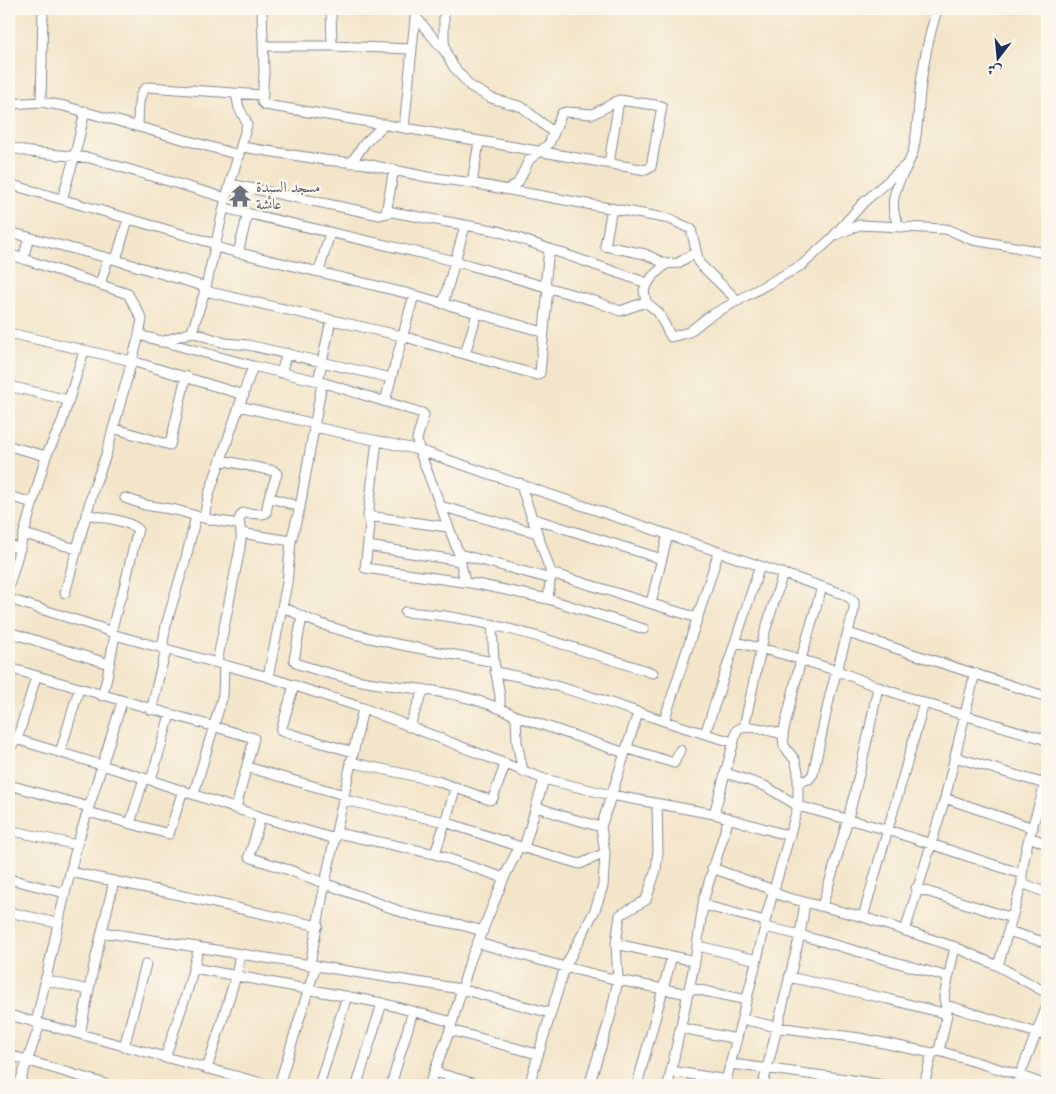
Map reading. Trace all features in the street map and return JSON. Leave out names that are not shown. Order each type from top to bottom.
[{"type":"street","points":[[41,102],[43,9]]},
{"type":"street","points":[[262,9],[262,102],[265,105],[385,124],[479,142],[540,152],[609,163],[649,170],[662,106],[660,104],[619,100],[593,114],[562,113],[549,144],[540,152],[527,163],[518,183],[508,189]]},
{"type":"street","points":[[331,9],[332,46]]},
{"type":"street","points":[[444,9],[444,41],[447,54]]},
{"type":"street","points":[[900,227],[893,210],[894,197],[912,152],[918,122],[927,42],[937,9]]},
{"type":"street","points":[[416,12],[447,54],[453,66],[470,86],[491,98],[522,107],[554,133]]},
{"type":"street","points":[[404,128],[416,12]]},
{"type":"street","points":[[263,46],[411,49]]},
{"type":"street","points":[[138,126],[141,94],[148,87],[263,95]]},
{"type":"street","points":[[192,332],[205,289],[225,203],[247,125],[238,108],[236,94]]},
{"type":"street","points":[[9,96],[9,104],[41,102],[85,111],[241,151],[366,164],[427,177],[508,189],[670,219],[692,230],[701,266],[738,301]]},
{"type":"street","points":[[609,163],[619,100]]},
{"type":"street","points":[[62,198],[75,155],[85,111]]},
{"type":"street","points":[[351,163],[365,143],[385,124]]},
{"type":"street","points":[[472,183],[479,142]]},
{"type":"street","points":[[9,147],[30,152],[75,155],[101,161],[225,203],[248,213],[456,261],[595,301],[620,311],[646,302]]},
{"type":"street","points":[[666,264],[647,283],[644,290],[646,302],[658,312],[670,336],[674,338],[689,332],[708,317],[802,265],[831,239],[863,203],[907,164]]},
{"type":"street","points":[[386,214],[394,169]]},
{"type":"street","points":[[9,184],[62,198],[238,253],[414,295],[543,332]]},
{"type":"street","points":[[230,184],[371,214],[380,215],[392,212],[498,231],[647,283]]},
{"type":"street","points":[[612,208],[605,246],[645,254],[666,264],[678,263],[696,252]]},
{"type":"street","points":[[238,253],[248,213]]},
{"type":"street","points":[[100,284],[112,260],[128,219]]},
{"type":"street","points":[[831,239],[860,225],[945,229],[953,230],[972,240],[1047,254]]},
{"type":"street","points":[[444,304],[465,226]]},
{"type":"street","points":[[9,232],[112,260],[205,289],[402,336],[537,375],[540,373],[549,249]]},
{"type":"street","points":[[319,272],[330,232]]},
{"type":"street","points":[[22,259],[29,237]]},
{"type":"street","points":[[9,254],[130,296],[132,305],[142,319],[132,361],[86,514],[65,593]]},
{"type":"street","points":[[385,401],[414,295]]},
{"type":"street","points":[[465,354],[477,314]]},
{"type":"street","points":[[268,677],[283,607],[291,542],[300,507],[315,425],[323,362],[331,320]]},
{"type":"street","points":[[161,342],[192,332],[225,344],[248,344],[391,378]]},
{"type":"street","points":[[9,333],[132,361],[244,395]]},
{"type":"street","points":[[139,335],[320,382],[423,414],[417,439],[419,450],[460,558],[465,582]]},
{"type":"street","points":[[9,586],[46,456],[61,425],[84,351]]},
{"type":"street","points":[[281,373],[287,354]]},
{"type":"street","points":[[151,710],[157,690],[166,625],[200,516],[253,366]]},
{"type":"street","points":[[113,428],[170,445],[186,376]]},
{"type":"street","points":[[9,386],[68,400]]},
{"type":"street","points":[[239,406],[419,450],[822,586],[850,598],[854,602],[854,610],[824,718],[813,774],[810,779],[799,782]]},
{"type":"street","points":[[377,441],[368,516],[370,526],[365,566],[367,570],[465,582],[548,599],[644,629]]},
{"type":"street","points":[[9,446],[46,456]]},
{"type":"street","points":[[194,794],[223,695],[221,664],[240,529],[240,516],[243,512],[266,513],[269,496],[277,474],[276,472],[220,460]]},
{"type":"street","points":[[520,483],[551,576],[548,599]]},
{"type":"street","points":[[9,496],[33,504]]},
{"type":"street","points":[[269,496],[300,507]]},
{"type":"street","points":[[125,498],[145,505],[200,516],[240,529],[291,542]]},
{"type":"street","points":[[440,506],[537,533]]},
{"type":"street","points":[[86,514],[121,522],[138,529],[120,598],[102,696]]},
{"type":"street","points":[[368,516],[448,527]]},
{"type":"street","points":[[531,518],[662,559]]},
{"type":"street","points":[[24,534],[77,549]]},
{"type":"street","points":[[651,603],[668,534]]},
{"type":"street","points":[[9,545],[20,549]]},
{"type":"street","points":[[368,546],[460,558],[551,576],[651,603],[698,618]]},
{"type":"street","points":[[664,721],[719,551]]},
{"type":"street","points":[[705,734],[760,566]]},
{"type":"street","points":[[744,727],[761,649],[783,573]]},
{"type":"street","points":[[671,1071],[726,1083],[772,892],[798,806],[799,782],[797,764],[784,746],[783,734],[800,659],[822,586]]},
{"type":"street","points":[[9,599],[113,634],[268,677],[363,708],[544,780],[658,805],[714,814],[790,836]]},
{"type":"street","points":[[283,607],[302,617],[338,630],[494,662]]},
{"type":"street","points":[[405,612],[436,614],[492,624],[653,673]]},
{"type":"street","points":[[302,617],[294,660],[296,663],[352,679],[467,697],[500,708],[516,716],[625,750],[674,762],[680,750]]},
{"type":"street","points":[[492,624],[494,662],[500,696],[500,708]]},
{"type":"street","points":[[9,632],[109,664]]},
{"type":"street","points":[[848,633],[1047,697]]},
{"type":"street","points":[[736,642],[800,659],[924,703],[1047,740]]},
{"type":"street","points":[[9,668],[79,690],[254,738],[236,808]]},
{"type":"street","points":[[495,672],[522,676],[554,685],[733,742]]},
{"type":"street","points":[[905,931],[916,888],[945,798],[975,673]]},
{"type":"street","points":[[9,748],[36,677]]},
{"type":"street","points":[[294,685],[280,731],[353,752]]},
{"type":"street","points":[[822,906],[848,820],[878,687]]},
{"type":"street","points":[[410,727],[424,689]]},
{"type":"street","points":[[60,754],[79,690]]},
{"type":"street","points":[[19,1085],[38,1024],[45,980],[64,893],[77,845],[122,702]]},
{"type":"street","points":[[863,917],[924,703]]},
{"type":"street","points":[[279,1085],[309,990],[325,883],[363,708]]},
{"type":"street","points":[[529,1085],[565,968],[594,910],[603,886],[605,854],[601,827],[638,713]]},
{"type":"street","points":[[130,824],[170,716]]},
{"type":"street","points":[[516,716],[516,742],[523,772]]},
{"type":"street","points":[[714,814],[737,730],[744,727],[759,728],[783,734]]},
{"type":"street","points":[[13,738],[261,816],[336,836],[434,854],[504,878]]},
{"type":"street","points":[[955,757],[1046,780],[1045,797],[1029,837],[1022,879],[998,966]]},
{"type":"street","points":[[350,762],[419,777],[492,800],[505,765]]},
{"type":"street","points":[[247,767],[344,798],[445,822],[522,848],[580,864],[605,854]]},
{"type":"street","points":[[726,772],[765,786],[798,806],[930,843],[1022,879],[1047,893]]},
{"type":"street","points":[[429,1085],[451,1026],[461,989],[478,942],[504,878],[522,848],[537,807],[544,780]]},
{"type":"street","points":[[9,785],[130,824],[170,834],[183,790]]},
{"type":"street","points":[[434,854],[456,788]]},
{"type":"street","points":[[945,798],[1033,828]]},
{"type":"street","points":[[590,1085],[610,1018],[618,980],[616,944],[620,914],[646,900],[656,870],[658,805]]},
{"type":"street","points":[[537,807],[601,827]]},
{"type":"street","points":[[261,816],[249,856],[410,915],[454,923],[483,931]]},
{"type":"street","points":[[668,1085],[698,946],[703,905],[712,868],[728,818]]},
{"type":"street","points":[[9,830],[77,845]]},
{"type":"street","points":[[1029,837],[1047,844]]},
{"type":"street","points":[[712,868],[805,903],[863,917],[955,948],[998,966],[1047,993]]},
{"type":"street","points":[[70,872],[318,926]]},
{"type":"street","points":[[9,879],[64,893]]},
{"type":"street","points":[[80,1034],[88,990],[114,881]]},
{"type":"street","points":[[916,888],[1012,918]]},
{"type":"street","points":[[763,1085],[800,935],[805,903]]},
{"type":"street","points":[[703,905],[948,978]]},
{"type":"street","points":[[9,912],[57,922]]},
{"type":"street","points":[[1008,931],[1047,943]]},
{"type":"street","points":[[102,932],[461,989],[550,1013]]},
{"type":"street","points":[[478,942],[565,968],[618,980],[747,1000]]},
{"type":"street","points":[[616,944],[695,961]]},
{"type":"street","points":[[698,946],[757,960]]},
{"type":"street","points":[[164,1058],[194,968],[199,947]]},
{"type":"street","points":[[924,1085],[946,1009],[944,997],[955,948]]},
{"type":"street","points":[[208,1069],[236,976],[240,954]]},
{"type":"street","points":[[637,1085],[672,956]]},
{"type":"street","points":[[124,1047],[146,964]]},
{"type":"street","points":[[194,968],[382,1003],[413,1011],[451,1026],[538,1054]]},
{"type":"street","points":[[789,977],[888,999],[946,1009],[1047,1036]]},
{"type":"street","points":[[45,980],[88,990]]},
{"type":"street","points":[[320,1085],[347,996]]},
{"type":"street","points":[[357,1085],[382,1003]]},
{"type":"street","points":[[1016,1085],[1047,1006]]},
{"type":"street","points":[[391,1085],[413,1011]]},
{"type":"street","points":[[9,1016],[268,1085]]},
{"type":"street","points":[[742,1019],[776,1027],[859,1038],[935,1052],[1019,1075],[1045,1085]]},
{"type":"street","points":[[681,1028],[737,1039]]},
{"type":"street","points":[[9,1055],[109,1085]]},
{"type":"street","points":[[731,1064],[856,1083],[884,1085]]},
{"type":"street","points":[[435,1072],[479,1085]]},
{"type":"place","name":"مسجد السيدة عائشة","points":[[240,196]]}]
